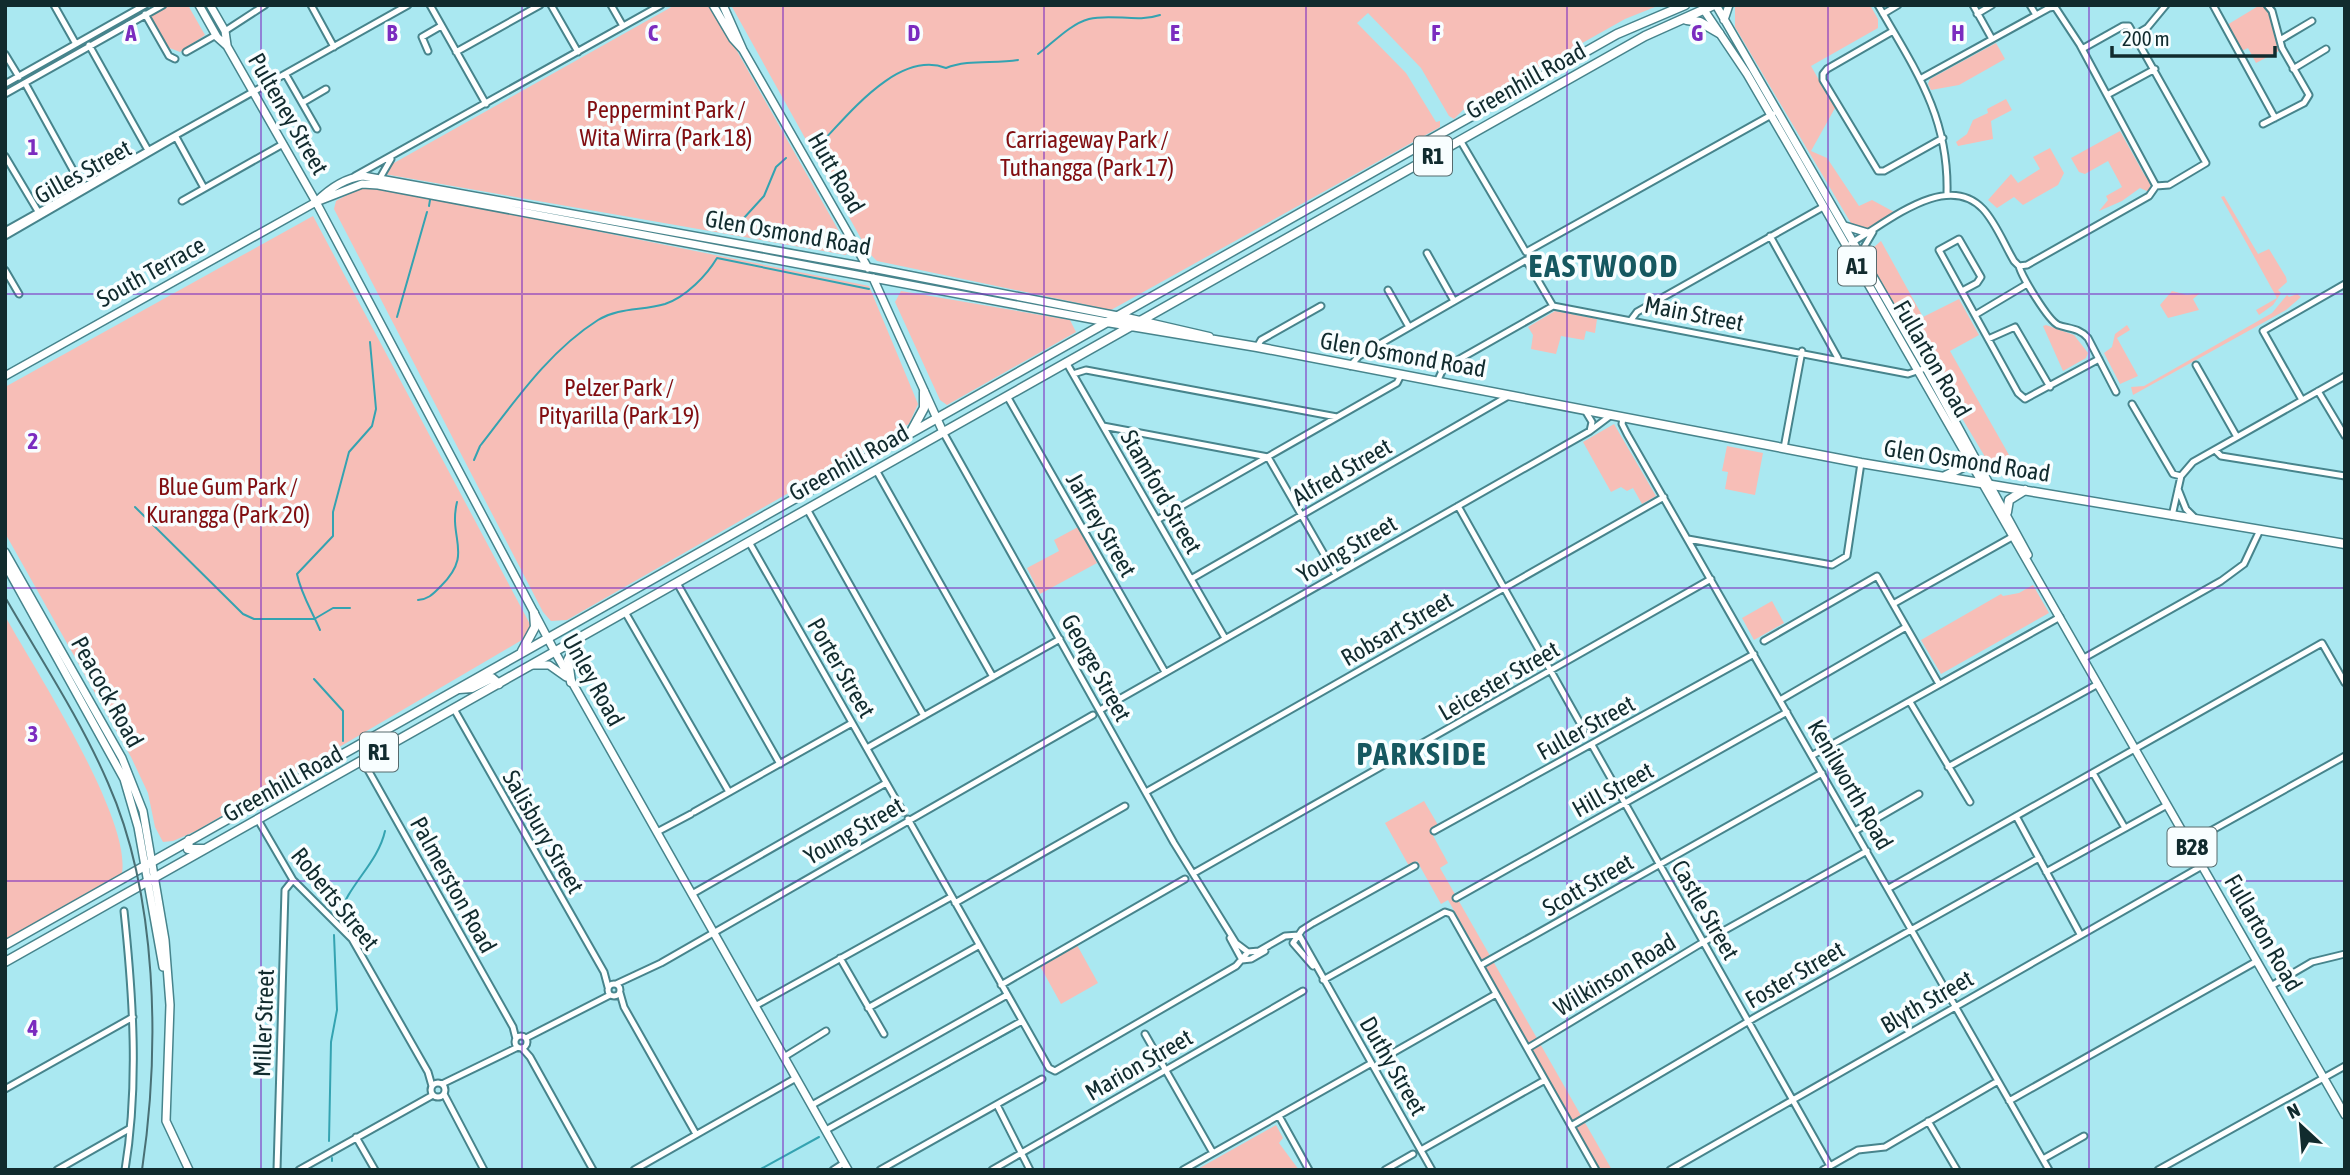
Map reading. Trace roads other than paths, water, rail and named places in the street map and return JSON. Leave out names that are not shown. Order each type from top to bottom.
[{"type":"highway","name":"R1","points":[[1655,17],[1670,5]]},
{"type":"highway","name":"Greenhill Road","points":[[5,945],[1617,34],[1685,5]]},
{"type":"highway","name":"Greenhill Road","points":[[5,962],[1645,36],[1683,20],[1702,8],[1715,6]]},
{"type":"highway","points":[[1683,20],[1700,22],[1719,33]]},
{"type":"highway","points":[[1160,309],[1160,321],[1170,327]]},
{"type":"highway","name":"Glen Osmond Road","points":[[1118,316],[1215,339]]},
{"type":"highway","name":"Glen Osmond Road","points":[[1107,322],[1215,339],[1861,463],[2345,544]]},
{"type":"highway","points":[[999,382],[1007,396]]},
{"type":"highway","points":[[911,433],[924,408],[923,392]]},
{"type":"highway","points":[[894,442],[904,454]]},
{"type":"highway","points":[[1945,476],[1964,467],[1966,457]]},
{"type":"highway","points":[[2007,512],[2009,500],[2028,489]]},
{"type":"highway","points":[[782,505],[790,510],[791,518]]},
{"type":"highway","points":[[705,549],[707,556],[719,559]]},
{"type":"highway","points":[[682,562],[695,562],[697,571]]},
{"type":"highway","points":[[520,653],[536,627],[534,613]]},
{"type":"highway","points":[[588,615],[589,620],[603,624]]},
{"type":"highway","points":[[572,682],[569,653],[582,636]]},
{"type":"highway","points":[[456,689],[472,688],[492,678],[499,684]]},
{"type":"highway","points":[[307,773],[325,771],[324,783]]},
{"type":"highway","points":[[258,800],[255,813],[258,820]]},
{"type":"highway","points":[[188,840],[188,849],[207,849]]},
{"type":"highway","points":[[64,912],[77,914],[78,920]]},
{"type":"main road","name":"Pulteney Street","points":[[198,5],[216,35],[227,46],[316,202]]},
{"type":"main road","name":"Pulteney Street","points":[[210,5],[225,31],[227,46]]},
{"type":"main road","name":"Hutt Road","points":[[713,5],[733,39],[743,50]]},
{"type":"main road","name":"Hutt Road","points":[[723,5],[743,50],[868,267],[943,432]]},
{"type":"main road","points":[[1724,21],[1729,5]]},
{"type":"main road","name":"Fullarton Road","points":[[1715,6],[1844,226],[1849,244],[1863,260],[1966,457],[2345,1115]]},
{"type":"main road","name":"Fullarton Road","points":[[1702,8],[1770,115],[1823,207],[1849,244],[1991,484],[2043,587]]},
{"type":"main road","name":"Glen Osmond Road","points":[[352,177],[687,239],[874,280],[1107,322]]},
{"type":"main road","name":"South Terrace","points":[[316,202],[327,191],[352,177]]},
{"type":"main road","name":"South Terrace","points":[[6,375],[316,202],[362,184],[379,181]]},
{"type":"main road","name":"Unley Road","points":[[316,202],[547,638],[846,1167]]},
{"type":"main road","points":[[1844,226],[1872,231]]},
{"type":"main road","name":"Glen Osmond Road","points":[[687,239],[868,267],[1118,316]]},
{"type":"main road","name":"Peacock Road","points":[[5,552],[9,567],[117,761],[131,798],[149,863],[170,1006],[166,1121],[190,1170]]},
{"type":"main road","points":[[531,666],[549,665],[572,682]]},
{"type":"street","points":[[54,5],[76,44]]},
{"type":"street","points":[[5,94],[163,5]]},
{"type":"street","points":[[225,31],[265,5]]},
{"type":"street","points":[[310,5],[334,47]]},
{"type":"street","name":"Gilles Street","points":[[5,234],[408,5]]},
{"type":"street","points":[[430,5],[486,104]]},
{"type":"street","points":[[456,52],[540,5]]},
{"type":"street","points":[[551,5],[578,52]]},
{"type":"street","points":[[611,5],[623,26]]},
{"type":"street","name":"South Terrace","points":[[352,177],[661,5]]},
{"type":"street","points":[[1878,5],[1931,98],[1948,164],[1947,193]]},
{"type":"street","points":[[1883,14],[1898,5]]},
{"type":"street","points":[[1973,5],[1992,39]]},
{"type":"street","points":[[1978,14],[1993,5]]},
{"type":"street","points":[[2031,5],[2036,15]]},
{"type":"street","points":[[2135,35],[2147,28],[2166,5]]},
{"type":"street","points":[[2213,5],[2275,118]]},
{"type":"street","points":[[2263,124],[2304,103],[2309,95],[2293,69],[2280,40],[2272,11],[2267,5]]},
{"type":"street","points":[[5,84],[142,6],[169,56],[175,59]]},
{"type":"street","points":[[1920,79],[2049,8],[2059,10],[2156,186]]},
{"type":"street","points":[[2280,40],[2312,21]]},
{"type":"street","points":[[428,51],[422,37],[441,26]]},
{"type":"street","points":[[2082,49],[2123,26],[2129,26],[2206,163],[2169,185],[2156,186]]},
{"type":"street","points":[[1893,31],[1827,69],[1823,80],[1878,171],[1884,171],[1942,138]]},
{"type":"street","points":[[186,52],[216,35]]},
{"type":"street","points":[[86,39],[150,152]]},
{"type":"street","points":[[2293,69],[2326,49]]},
{"type":"street","points":[[5,54],[19,77]]},
{"type":"street","points":[[2108,95],[2155,69]]},
{"type":"street","points":[[286,75],[317,129]]},
{"type":"street","points":[[25,83],[83,190]]},
{"type":"street","points":[[302,103],[326,89]]},
{"type":"street","points":[[1460,140],[1522,250],[1530,251],[1779,111]]},
{"type":"street","points":[[176,137],[204,188]]},
{"type":"street","points":[[183,201],[283,144]]},
{"type":"street","name":"South Terrace","points":[[379,181],[396,154]]},
{"type":"street","points":[[5,156],[39,214]]},
{"type":"street","points":[[2019,266],[2028,265],[2149,196],[2156,186]]},
{"type":"street","points":[[1849,244],[1927,199],[1947,193],[1967,198],[1983,210],[2019,266],[2027,284],[2054,322],[2081,331],[2116,393]]},
{"type":"street","points":[[1631,320],[1637,312],[1823,207]]},
{"type":"street","points":[[1863,260],[1863,249],[1872,231]]},
{"type":"street","points":[[1770,236],[1838,358]]},
{"type":"street","points":[[1962,291],[1977,283],[1981,276],[1964,243],[1959,239],[1939,250],[1988,339],[2022,397],[2028,399],[2099,359]]},
{"type":"street","points":[[1427,253],[1454,301]]},
{"type":"street","points":[[1350,366],[1359,356],[1526,260],[1553,306],[1443,369],[1437,382]]},
{"type":"street","points":[[5,270],[19,294]]},
{"type":"street","points":[[1975,315],[2027,284]]},
{"type":"street","points":[[2302,400],[2263,331],[2345,284]]},
{"type":"street","points":[[1388,290],[1409,327]]},
{"type":"street","points":[[1257,347],[1261,340],[1321,306]]},
{"type":"street","name":"Main Street","points":[[1553,306],[1802,351],[1909,374],[1922,370]]},
{"type":"street","points":[[1988,339],[2015,327],[2050,387]]},
{"type":"street","points":[[1784,447],[1802,351]]},
{"type":"street","name":"Stamford Street","points":[[1066,362],[1225,638]]},
{"type":"street","points":[[2196,365],[2237,438]]},
{"type":"street","points":[[1073,374],[1086,370],[1337,417]]},
{"type":"street","points":[[1157,520],[1397,383],[1401,375]]},
{"type":"street","points":[[2172,516],[2181,476],[2193,462],[2345,376]]},
{"type":"street","points":[[2318,391],[2345,436]]},
{"type":"street","name":"Alfred Street","points":[[1191,579],[1511,395]]},
{"type":"street","name":"Jaffrey Street","points":[[1007,396],[1165,672]]},
{"type":"street","points":[[2132,404],[2173,474],[2181,476]]},
{"type":"street","points":[[1585,411],[1591,420],[1590,431]]},
{"type":"street","name":"Young Street","points":[[1100,710],[1590,431],[1610,415]]},
{"type":"street","name":"Kenilworth Road","points":[[1623,418],[1623,426],[2049,1170]]},
{"type":"street","points":[[1103,426],[1268,457],[1336,575]]},
{"type":"street","name":"George Street","points":[[943,432],[1242,960]]},
{"type":"street","points":[[2215,450],[2221,456],[2345,476]]},
{"type":"street","points":[[1688,539],[1832,565],[1847,556],[1861,463]]},
{"type":"street","points":[[876,470],[993,677]]},
{"type":"street","points":[[2178,489],[2186,509],[2197,520]]},
{"type":"street","name":"Robsart Street","points":[[1146,792],[1664,497]]},
{"type":"street","points":[[1458,506],[1584,730]]},
{"type":"street","points":[[807,509],[924,716]]},
{"type":"street","points":[[2084,658],[2221,581],[2244,564],[2260,530]]},
{"type":"street","points":[[1893,604],[2012,537]]},
{"type":"street","name":"Porter Street","points":[[749,542],[903,812]]},
{"type":"street","points":[[1764,640],[1877,576],[1939,684]]},
{"type":"street","name":"Leicester Street","points":[[1194,873],[1711,579]]},
{"type":"street","points":[[677,583],[780,764]]},
{"type":"street","points":[[625,612],[729,792]]},
{"type":"street","points":[[1812,755],[2060,617]]},
{"type":"street","points":[[1780,700],[1906,627]]},
{"type":"street","points":[[867,748],[1060,639]]},
{"type":"street","points":[[1889,888],[2322,643],[2345,683]]},
{"type":"street","name":"Fuller Street","points":[[1434,831],[1754,654]]},
{"type":"street","points":[[1948,767],[2098,684]]},
{"type":"street","points":[[1910,702],[1969,802]]},
{"type":"street","name":"Salisbury Street","points":[[454,709],[604,972],[620,992]]},
{"type":"street","name":"Hill Street","points":[[1456,898],[1787,712]]},
{"type":"street","name":"Young Street","points":[[610,992],[615,984],[633,979],[1093,715]]},
{"type":"street","points":[[657,832],[852,723]]},
{"type":"street","name":"Castle Street","points":[[1592,745],[1830,1166]]},
{"type":"street","points":[[2189,843],[2345,756]]},
{"type":"street","name":"Palmerston Road","points":[[363,761],[522,1042]]},
{"type":"street","name":"Scott Street","points":[[1481,965],[1822,773]]},
{"type":"street","points":[[2093,773],[2125,828]]},
{"type":"street","points":[[692,894],[886,783]]},
{"type":"street","points":[[1855,831],[1919,794]]},
{"type":"street","points":[[2046,872],[2167,805]]},
{"type":"street","points":[[755,1006],[1125,806]]},
{"type":"street","points":[[2016,816],[2080,934]]},
{"type":"street","points":[[908,819],[1021,1021],[1052,1070],[1142,1022],[1242,960],[1248,952],[1259,951],[1285,936],[1298,935]]},
{"type":"street","name":"Roberts Street","points":[[258,820],[293,880],[352,939],[438,1090]]},
{"type":"street","name":"Wilkinson Road","points":[[1528,1048],[1703,943],[1867,851]]},
{"type":"street","name":"Foster Street","points":[[1571,1126],[2039,858]]},
{"type":"street","points":[[1242,960],[1251,959],[1282,942],[1293,943],[1298,935],[1313,923],[1415,866]]},
{"type":"street","name":"Blyth Street","points":[[1670,1170],[2202,866]]},
{"type":"street","points":[[1001,985],[1185,879]]},
{"type":"street","name":"Miller Street","points":[[277,1170],[285,890],[293,880]]},
{"type":"street","points":[[124,911],[133,1017],[125,1170]]},
{"type":"street","points":[[1323,980],[1445,912],[1451,914],[1596,1170]]},
{"type":"street","name":"George Street","points":[[1221,920],[1239,947],[1248,952]]},
{"type":"street","name":"Duthy Street","points":[[1298,935],[1432,1170]]},
{"type":"street","name":"Duthy Street","points":[[1293,943],[1301,947],[1323,980]]},
{"type":"street","points":[[868,1008],[978,946]]},
{"type":"street","points":[[2271,986],[2312,962],[2345,954]]},
{"type":"street","points":[[840,958],[884,1034]]},
{"type":"street","points":[[2009,1101],[2257,961]]},
{"type":"street","name":"Salisbury Street","points":[[604,972],[610,992]]},
{"type":"street","name":"Young Street","points":[[620,992],[633,979]]},
{"type":"street","name":"Marion Street","points":[[992,1170],[1303,991]]},
{"type":"street","points":[[610,992],[624,1007],[696,1135]]},
{"type":"street","points":[[299,1170],[610,992],[620,992],[624,1007]]},
{"type":"street","points":[[1382,1059],[1496,994]]},
{"type":"street","points":[[812,1105],[1007,995]]},
{"type":"street","points":[[5,1089],[133,1017]]},
{"type":"street","points":[[826,1130],[1021,1021]]},
{"type":"street","points":[[784,1057],[826,1031]]},
{"type":"street","points":[[1145,1034],[1213,1153]]},
{"type":"street","points":[[522,1042],[593,1170]]},
{"type":"street","points":[[1183,1170],[1370,1064]]},
{"type":"street","points":[[2158,1170],[2345,1066]]},
{"type":"street","points":[[634,1170],[796,1078]]},
{"type":"street","points":[[880,1170],[1042,1079]]},
{"type":"street","points":[[1420,1150],[1545,1080]]},
{"type":"street","points":[[1823,1170],[1858,1150],[1885,1147],[1998,1081]]},
{"type":"street","points":[[438,1090],[484,1170]]},
{"type":"street","points":[[997,1105],[1030,1170]]},
{"type":"street","points":[[1279,1116],[1309,1170]]},
{"type":"street","points":[[1928,1121],[1957,1170]]},
{"type":"street","points":[[57,1170],[129,1129]]},
{"type":"street","points":[[2043,1159],[2084,1136]]},
{"type":"street","points":[[356,1137],[375,1170]]},
{"type":"street","points":[[1385,1170],[1413,1154]]},
{"type":"street","points":[[833,1170],[846,1167]]},
{"type":"waterway","points":[[1038,54],[1082,21],[1098,17],[1142,18],[1160,15]]},
{"type":"waterway","points":[[821,143],[861,101],[893,76],[911,68],[928,65],[946,68],[1018,60]]},
{"type":"waterway","points":[[733,230],[764,196],[776,167],[786,158]]},
{"type":"waterway","points":[[429,206],[430,200]]},
{"type":"waterway","points":[[397,317],[427,212]]},
{"type":"waterway","points":[[474,460],[480,446],[534,378],[580,332],[606,316],[673,301],[695,285],[717,258],[869,289]]},
{"type":"waterway","points":[[320,630],[297,574],[333,536],[333,512],[349,452],[372,426],[376,409],[370,342]]},
{"type":"waterway","points":[[418,600],[436,591],[456,564],[457,502]]},
{"type":"waterway","points":[[135,507],[243,614],[254,619],[314,619]]},
{"type":"waterway","points":[[316,618],[333,608],[350,608]]},
{"type":"waterway","points":[[314,679],[343,711],[343,741]]},
{"type":"waterway","points":[[339,916],[349,894],[376,853],[385,831]]},
{"type":"waterway","points":[[329,1141],[331,1042],[337,1010],[334,935]]},
{"type":"waterway","points":[[958,1060],[1015,1029]]},
{"type":"waterway","points":[[884,1101],[950,1065]]},
{"type":"waterway","points":[[848,1121],[878,1104]]},
{"type":"waterway","points":[[759,1170],[819,1137]]},
{"type":"tram line","points":[[5,597],[97,759],[125,827],[137,874],[145,923],[152,1024],[148,1123],[142,1170]]},
{"type":"district","name":"EASTWOOD","points":[[1604,266]]},
{"type":"district","name":"PARKSIDE","points":[[1422,754]]},
{"type":"park label","name":"Peppermint Park / Wita Wirra (Park 18)","points":[[666,124]]},
{"type":"park label","name":"Carriageway Park / Tuthangga (Park 17)","points":[[1087,154]]},
{"type":"park label","name":"Pelzer Park / Pityarilla (Park 19)","points":[[619,402]]},
{"type":"park label","name":"Blue Gum Park / Kurangga (Park 20)","points":[[228,501]]}]
